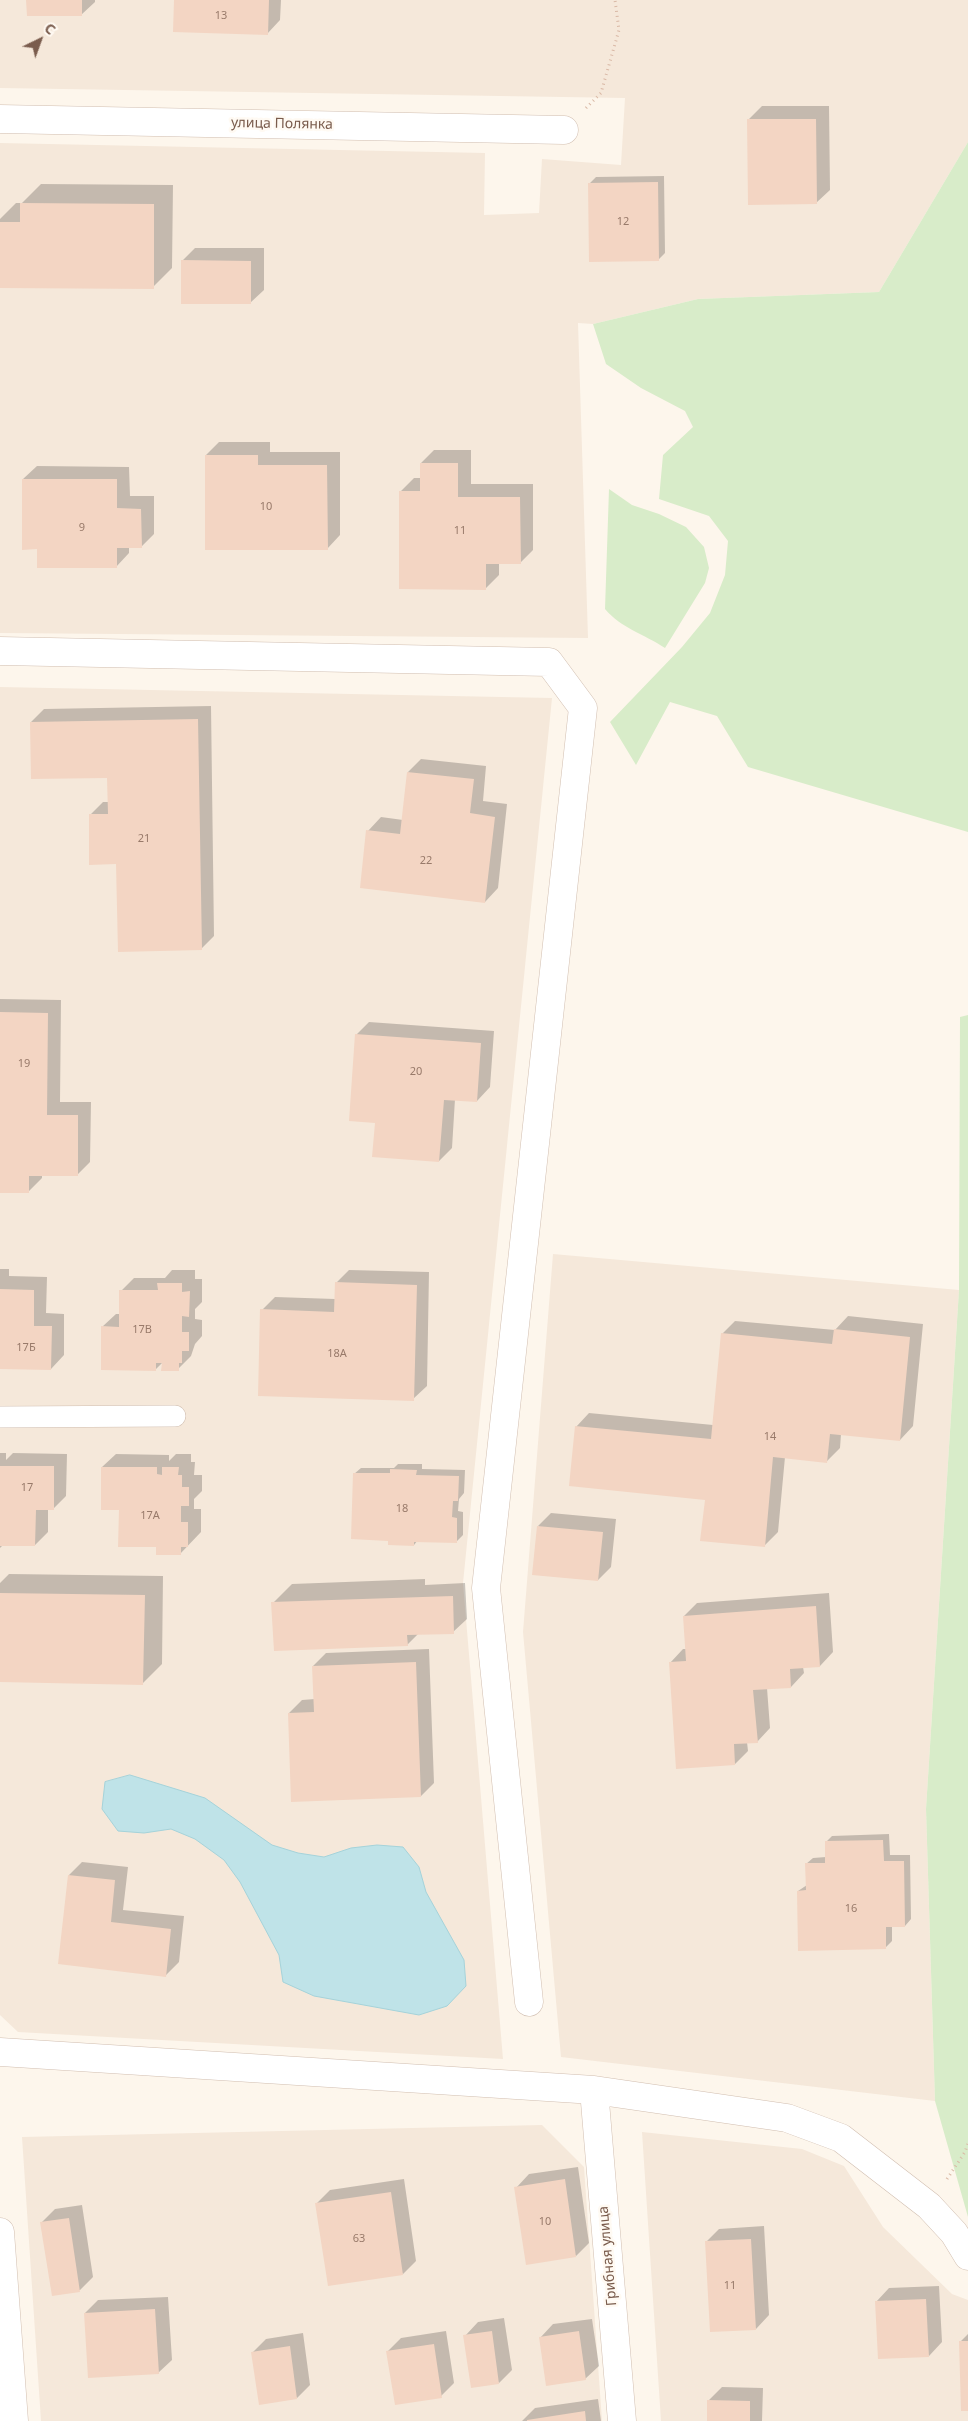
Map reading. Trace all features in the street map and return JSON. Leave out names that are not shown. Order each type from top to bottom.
[{"type":"street","name":"улица Полянка","points":[[0,119],[564,130]]},
{"type":"street","points":[[0,650],[549,662],[583,708],[486,1588],[529,2002]]},
{"type":"street","points":[[0,2052],[594,2090],[787,2118],[841,2138],[929,2206],[954,2233],[968,2256]]},
{"type":"street","name":"Грибная улица","points":[[594,2090],[622,2421]]},
{"type":"street","points":[[0,2232],[14,2421]]},
{"type":"lane","points":[[0,1417],[175,1416]]},
{"type":"path","points":[[564,130],[601,93],[619,30],[615,0]]},
{"type":"path","points":[[929,2206],[965,2152],[968,2143]]},
{"type":"shaded area","points":[[0,0],[968,0],[968,142],[879,292],[698,299],[593,324],[578,323],[588,638],[0,633],[0,143],[485,153],[484,215],[539,213],[542,159],[621,165],[625,98],[0,88]]},
{"type":"shaded area","points":[[0,687],[552,698],[463,1583],[503,2059],[18,2032],[0,2015]]},
{"type":"shaded area","points":[[553,1254],[959,1290],[926,1809],[935,2101],[561,2057],[523,1632]]},
{"type":"shaded area","points":[[542,2125],[584,2167],[602,2421],[41,2421],[22,2137]]},
{"type":"shaded area","points":[[642,2132],[802,2149],[844,2166],[883,2227],[952,2294],[968,2300],[968,2421],[661,2421]]},
{"type":"green space","points":[[968,142],[968,832],[748,767],[717,716],[670,702],[636,765],[610,722],[682,647],[710,613],[725,575],[728,541],[709,516],[659,499],[663,455],[693,427],[685,411],[641,388],[606,364],[593,324],[698,299],[879,292]]},
{"type":"green space","points":[[609,489],[632,505],[659,514],[686,527],[704,547],[709,568],[705,583],[665,648],[625,626],[605,609]]},
{"type":"green space","points":[[968,1015],[968,2217],[935,2101],[926,1809],[959,1290],[960,1017]]},
{"type":"water","points":[[130,1775],[205,1798],[272,1845],[298,1853],[324,1857],[351,1848],[377,1845],[403,1847],[419,1867],[426,1892],[464,1960],[466,1986],[447,2006],[419,2015],[314,1996],[283,1982],[279,1955],[240,1882],[224,1860],[195,1839],[171,1829],[144,1833],[118,1831],[102,1809],[105,1782]]},
{"type":"building","points":[[26,0],[82,0],[82,16],[27,16]]},
{"type":"building","points":[[174,0],[269,0],[268,35],[173,32]]},
{"type":"building","points":[[747,119],[816,119],[817,204],[748,205]]},
{"type":"building","points":[[658,182],[659,261],[589,262],[588,183]]},
{"type":"building","points":[[20,203],[154,204],[154,289],[0,288],[0,222],[20,222]]},
{"type":"building","points":[[181,260],[251,261],[251,304],[181,304]]},
{"type":"building","points":[[205,455],[258,455],[258,465],[327,465],[328,550],[205,550]]},
{"type":"building","points":[[420,463],[458,463],[458,497],[520,497],[521,564],[486,564],[486,590],[399,589],[399,491],[420,491]]},
{"type":"building","points":[[22,479],[117,479],[117,508],[141,509],[142,548],[117,548],[117,568],[37,568],[37,549],[22,550]]},
{"type":"building","points":[[198,719],[202,950],[118,952],[116,864],[89,865],[89,814],[108,814],[107,778],[31,779],[30,722]]},
{"type":"building","points":[[407,772],[474,779],[470,813],[495,817],[485,903],[360,888],[366,830],[400,834]]},
{"type":"building","points":[[0,1012],[48,1013],[47,1115],[78,1115],[78,1176],[29,1176],[29,1193],[0,1193]]},
{"type":"building","points":[[355,1034],[481,1043],[477,1102],[444,1100],[439,1162],[372,1157],[375,1123],[349,1121]]},
{"type":"building","points":[[335,1282],[417,1285],[414,1401],[258,1396],[260,1309],[334,1312]]},
{"type":"building","points":[[157,1283],[182,1283],[182,1292],[190,1291],[189,1317],[182,1316],[182,1332],[189,1332],[189,1351],[182,1351],[182,1363],[179,1363],[179,1371],[161,1371],[162,1363],[156,1363],[156,1371],[101,1370],[101,1326],[119,1327],[119,1290],[158,1290]]},
{"type":"building","points":[[0,1289],[34,1290],[34,1326],[52,1326],[51,1370],[0,1369]]},
{"type":"building","points":[[834,1329],[910,1337],[900,1441],[830,1434],[827,1463],[773,1457],[765,1547],[700,1541],[705,1500],[569,1486],[575,1426],[711,1439],[721,1333],[832,1344]]},
{"type":"building","points":[[0,1466],[54,1466],[54,1510],[36,1510],[35,1546],[0,1546]]},
{"type":"building","points":[[101,1467],[157,1467],[157,1474],[162,1475],[162,1467],[179,1467],[178,1475],[182,1475],[182,1487],[189,1487],[189,1506],[181,1506],[181,1522],[188,1522],[188,1547],[181,1547],[181,1555],[156,1555],[156,1547],[118,1547],[119,1510],[101,1510]]},
{"type":"building","points":[[390,1469],[417,1470],[416,1475],[459,1476],[458,1501],[453,1501],[452,1517],[457,1518],[457,1543],[414,1542],[414,1546],[388,1545],[388,1541],[351,1539],[353,1473],[390,1473]]},
{"type":"building","points":[[537,1526],[603,1532],[598,1581],[532,1575]]},
{"type":"building","points":[[0,1593],[145,1595],[143,1685],[0,1682]]},
{"type":"building","points":[[453,1596],[454,1634],[407,1635],[408,1646],[274,1651],[271,1602]]},
{"type":"building","points":[[816,1606],[820,1667],[790,1669],[791,1688],[753,1690],[758,1743],[734,1744],[735,1765],[676,1769],[669,1662],[686,1661],[683,1616]]},
{"type":"building","points":[[416,1662],[421,1797],[291,1802],[288,1713],[314,1712],[312,1666]]},
{"type":"building","points":[[883,1840],[884,1861],[904,1861],[905,1927],[886,1927],[886,1949],[798,1951],[797,1891],[806,1890],[805,1863],[825,1863],[825,1841]]},
{"type":"building","points":[[68,1875],[115,1880],[111,1922],[171,1929],[166,1977],[58,1964]]},
{"type":"building","points":[[565,2179],[576,2257],[526,2265],[514,2187]]},
{"type":"building","points":[[391,2192],[403,2275],[328,2286],[315,2203]]},
{"type":"building","points":[[69,2218],[80,2292],[52,2296],[40,2222]]},
{"type":"building","points":[[751,2239],[756,2330],[710,2332],[705,2241]]},
{"type":"building","points":[[926,2299],[929,2357],[878,2359],[875,2301]]},
{"type":"building","points":[[155,2309],[159,2374],[88,2378],[84,2313]]},
{"type":"building","points":[[492,2331],[499,2384],[471,2388],[463,2335]]},
{"type":"building","points":[[579,2331],[586,2380],[546,2386],[539,2337]]},
{"type":"building","points":[[959,2341],[968,2341],[968,2411],[961,2411]]},
{"type":"building","points":[[434,2344],[442,2398],[395,2405],[386,2351]]},
{"type":"building","points":[[290,2346],[297,2399],[259,2405],[251,2352]]},
{"type":"building","points":[[707,2400],[750,2401],[750,2421],[707,2421]]},
{"type":"building","points":[[585,2411],[586,2421],[527,2421],[527,2420]]}]
